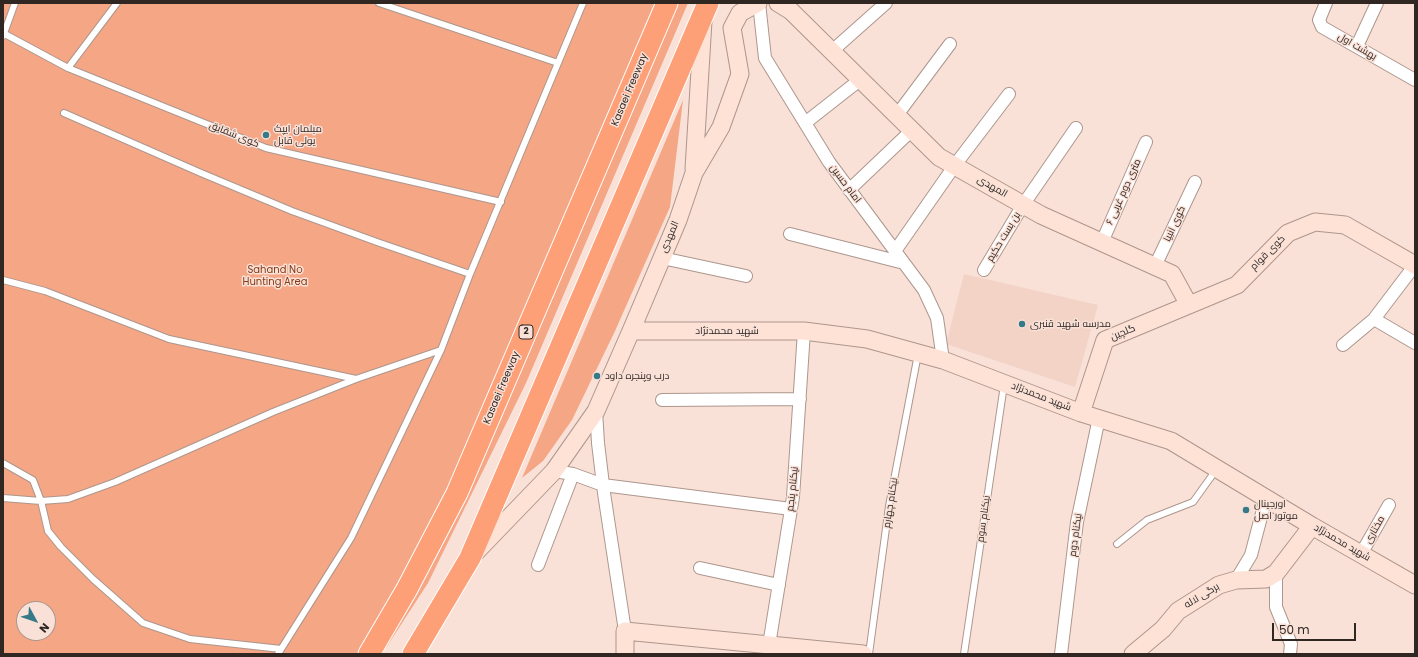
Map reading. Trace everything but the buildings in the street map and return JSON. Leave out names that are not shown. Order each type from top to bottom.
[{"type":"highway","name":"Kasaei Freeway","points":[[369,654],[407,589],[457,493],[666,3]]},
{"type":"highway","points":[[413,654],[470,558],[706,8]]},
{"type":"street","name":"امام حسین","points":[[758,3],[765,58],[828,162],[924,290],[937,318],[943,360]]},
{"type":"street","name":"المهدی","points":[[470,558],[554,471],[596,411],[678,220],[694,173],[721,127],[740,74],[732,28],[740,13],[758,3]]},
{"type":"street","name":"المهدی","points":[[778,3],[791,11],[939,157],[1041,215],[1172,274],[1189,305]]},
{"type":"street","points":[[832,51],[886,3]]},
{"type":"street","name":"بهشت اول","points":[[1326,3],[1319,20],[1322,27],[1415,80]]},
{"type":"street","points":[[1357,46],[1377,3]]},
{"type":"street","points":[[694,173],[706,8]]},
{"type":"street","points":[[897,115],[950,44]]},
{"type":"street","points":[[805,123],[861,79]]},
{"type":"street","points":[[895,250],[955,165],[1009,94]]},
{"type":"street","name":"بن بست حکیم","points":[[984,270],[1023,204],[1076,128]]},
{"type":"street","points":[[849,190],[912,130]]},
{"type":"street","name":"۶ متری دوم غربی","points":[[1102,242],[1146,142]]},
{"type":"street","name":"کوی انبیا","points":[[1155,266],[1195,182]]},
{"type":"street","name":"کوی قوام","points":[[1189,305],[1237,285],[1288,233],[1315,222],[1344,225],[1415,265]]},
{"type":"street","points":[[790,234],[904,263]]},
{"type":"street","points":[[662,258],[746,276]]},
{"type":"street","points":[[1342,345],[1374,319],[1415,265]]},
{"type":"street","name":"گلچین","points":[[1081,413],[1105,340],[1189,305]]},
{"type":"street","points":[[1374,319],[1415,343]]},
{"type":"street","name":"شهید محمدنژاد","points":[[631,331],[804,331],[867,339],[943,360],[1081,413],[1171,441],[1312,526],[1415,585]]},
{"type":"street","name":"نیکنام پنجم","points":[[769,645],[792,509],[804,331]]},
{"type":"street","points":[[662,400],[800,399]]},
{"type":"street","points":[[596,411],[603,484],[625,631],[626,654]]},
{"type":"street","name":"نیکنام دوم","points":[[1061,654],[1077,522],[1099,418]]},
{"type":"street","points":[[554,471],[573,474],[603,484],[792,509]]},
{"type":"street","points":[[538,565],[573,474]]},
{"type":"street","points":[[1236,580],[1251,555],[1266,498]]},
{"type":"street","name":"مختاری","points":[[1361,554],[1389,505]]},
{"type":"street","points":[[1290,654],[1291,644],[1276,607],[1276,573],[1312,526]]},
{"type":"street","points":[[700,568],[779,585]]},
{"type":"street","name":"برگی لاله","points":[[1133,654],[1163,629],[1178,611],[1219,585],[1236,580],[1266,579],[1276,573]]},
{"type":"street","points":[[625,631],[863,654]]},
{"type":"lane","points":[[3,34],[15,3]]},
{"type":"lane","points":[[68,68],[117,3]]},
{"type":"lane","points":[[379,3],[558,63]]},
{"type":"lane","points":[[3,463],[33,480],[41,502],[48,532],[61,547],[93,579],[143,623],[190,639],[280,652],[351,538],[440,350],[470,274],[583,3]]},
{"type":"lane","name":"کوی شقایق","points":[[3,34],[68,68],[266,148],[500,202]]},
{"type":"lane","points":[[64,113],[201,173],[292,210],[377,242],[470,274]]},
{"type":"lane","points":[[3,280],[46,291],[169,339],[356,379]]},
{"type":"lane","points":[[3,498],[41,502],[68,499],[115,482],[273,412],[356,379],[440,350]]},
{"type":"lane","name":"نیکنام چهارم","points":[[869,654],[889,506],[918,353]]},
{"type":"lane","name":"نیکنام سوم","points":[[964,654],[1004,383]]},
{"type":"lane","points":[[1117,544],[1147,520],[1193,502],[1217,469]]},
{"type":"shaded area","name":"مدرسه شهید قنبری","points":[[964,274],[1098,305],[1075,387],[946,344]]},
{"type":"green space","name":"Sahand No Hunting Area","points":[[3,3],[688,3],[526,383],[428,583],[382,654],[3,654]]},
{"type":"green space","points":[[683,100],[670,207],[615,331],[572,420],[543,461],[522,478]]},
{"type":"place","name":"مبلمان ایپک یولی قابل","points":[[266,135]]},
{"type":"place","name":"مدرسه شهید قنبری","points":[[1022,324]]},
{"type":"place","name":"درب وپنجره داود","points":[[597,376]]},
{"type":"place","name":"اورجینال موتور اصل","points":[[1246,510]]}]
